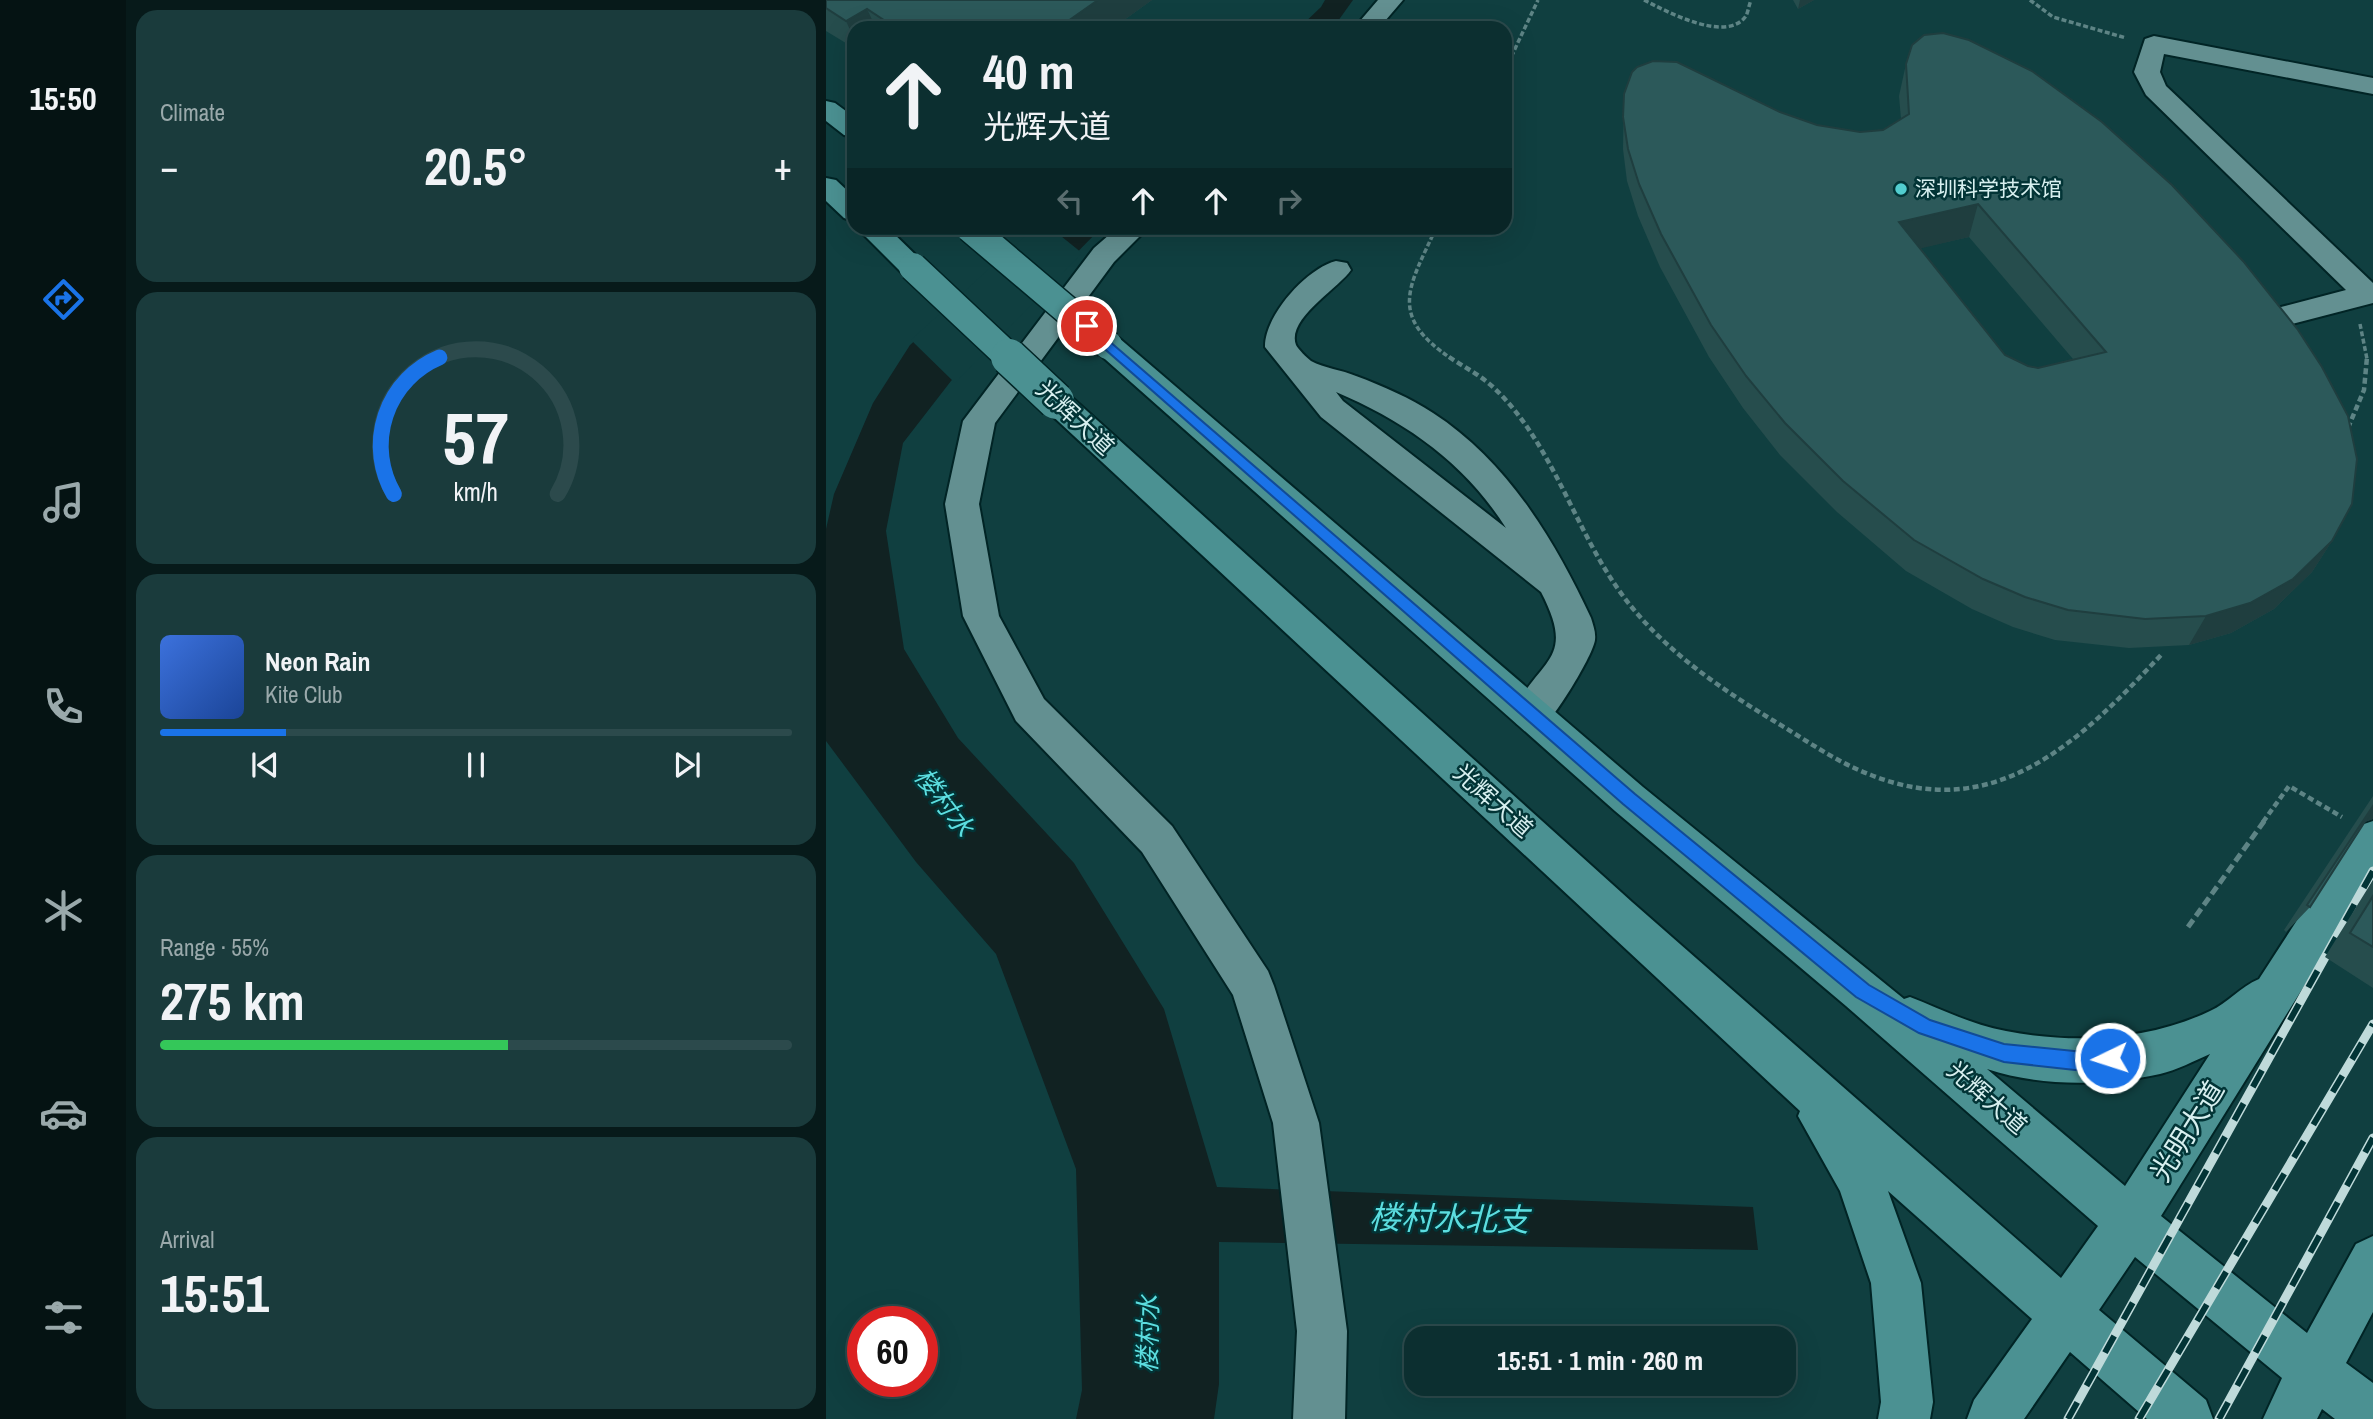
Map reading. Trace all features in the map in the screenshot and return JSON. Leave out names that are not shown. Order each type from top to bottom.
[{"type":"main road","points":[[826,108],[847,124]]},
{"type":"main road","points":[[826,186],[847,206]]},
{"type":"main road","name":"光辉大道","points":[[879,235],[1734,1022],[2063,1314],[2187,1419]]},
{"type":"main road","name":"光辉大道","points":[[978,235],[1629,799],[1862,991],[2130,1222],[2314,1371],[2373,1415]]},
{"type":"main road","name":"光明大道","points":[[1993,1419],[2063,1314],[2130,1222],[2280,985],[2358,828]]},
{"type":"main road","points":[[1862,991],[1925,1027],[2004,1053],[2084,1062],[2161,1052],[2228,1026],[2280,985]]},
{"type":"main road","points":[[1734,1022],[1805,1091],[1860,1179],[1896,1283],[1907,1402],[1904,1419]]},
{"type":"main road","points":[[2289,1419],[2373,1261]]},
{"type":"street","points":[[1372,21],[1391,0]]},
{"type":"street","points":[[2361,297],[2155,89],[2147,72],[2154,44],[2373,86]]},
{"type":"street","points":[[1126,235],[1104,255],[979,421],[962,504],[981,616],[1030,710],[1157,839],[1252,986],[1296,1123],[1322,1331],[1319,1419]]},
{"type":"street","points":[[1336,270],[1289,316],[1280,332],[1281,347],[1332,410],[1555,586]]},
{"type":"street","points":[[2292,314],[2361,297]]},
{"type":"street","points":[[1299,368],[1358,387],[1422,420],[1477,464],[1537,547],[1573,621],[1576,641],[1574,649],[1531,713]]},
{"type":"path","points":[[1512,55],[1538,0]]},
{"type":"path","points":[[1644,0],[1686,21],[1717,28],[1739,21],[1750,7],[1751,0]]},
{"type":"path","points":[[2030,0],[2053,17],[2072,24],[2154,44]]},
{"type":"path","points":[[1433,235],[1409,295],[1409,312],[1418,330],[1438,349],[1490,384],[1507,400],[1540,447],[1612,580],[1634,610],[1666,643],[1708,677],[1841,762],[1898,784],[1939,788],[1985,786],[2015,778],[2060,753],[2101,720],[2161,655]]},
{"type":"path","points":[[2342,438],[2366,390],[2372,359],[2361,297]]},
{"type":"path","points":[[2188,927],[2289,786],[2358,828]]},
{"type":"water","points":[[1325,0],[1353,0],[1338,21],[1306,21]]},
{"type":"water","points":[[1032,235],[1094,235],[951,381],[903,443],[886,531],[904,649],[958,738],[1074,863],[1164,1009],[1217,1187],[1753,1207],[1758,1250],[1219,1242],[1219,1384],[1214,1419],[1076,1419],[1082,1390],[1076,1169],[996,954],[916,862],[826,741],[826,529],[834,494],[873,403],[910,345]]},
{"type":"pier","points":[[1026,235],[1060,235],[1082,253],[955,383],[911,340]]},
{"type":"building","points":[[826,0],[1098,0],[1068,21],[885,21],[867,9],[846,21],[826,8]]},
{"type":"building","points":[[1943,33],[1969,40],[2032,71],[2102,122],[2172,185],[2243,261],[2298,330],[2322,367],[2348,416],[2357,459],[2352,504],[2332,541],[2293,579],[2250,603],[2206,616],[2145,619],[2068,610],[2025,597],[1983,579],[1914,540],[1843,481],[1785,423],[1746,376],[1711,325],[1661,234],[1639,184],[1628,149],[1623,117],[1624,94],[1632,72],[1637,67],[1653,61],[1677,62],[1780,112],[1817,125],[1860,132],[1883,130],[1909,114],[1906,64],[1912,45],[1924,35]],"holes":[[[1978,204],[2106,352],[2038,368],[2005,355],[1899,222]]]},
{"type":"building","points":[[2373,806],[2373,809],[2310,907],[2307,905]]},
{"type":"building","points":[[2373,896],[2373,947],[2350,933]]},
{"type":"railway","points":[[2068,1419],[2373,871]]},
{"type":"railway","points":[[2139,1419],[2373,1024]]},
{"type":"railway","points":[[2219,1419],[2373,1138]]},
{"type":"place","name":"深圳科学技术馆","points":[[1901,189]]},
{"type":"route","points":[[1087,326],[1629,799],[1862,991],[1925,1027],[2004,1053],[2084,1062],[2110,1058]]},
{"type":"water label","name":"楼村水","points":[[944,802]]},
{"type":"water label","name":"楼村水北支","points":[[1449,1219]]},
{"type":"water label","name":"楼村水","points":[[1148,1334]]}]
